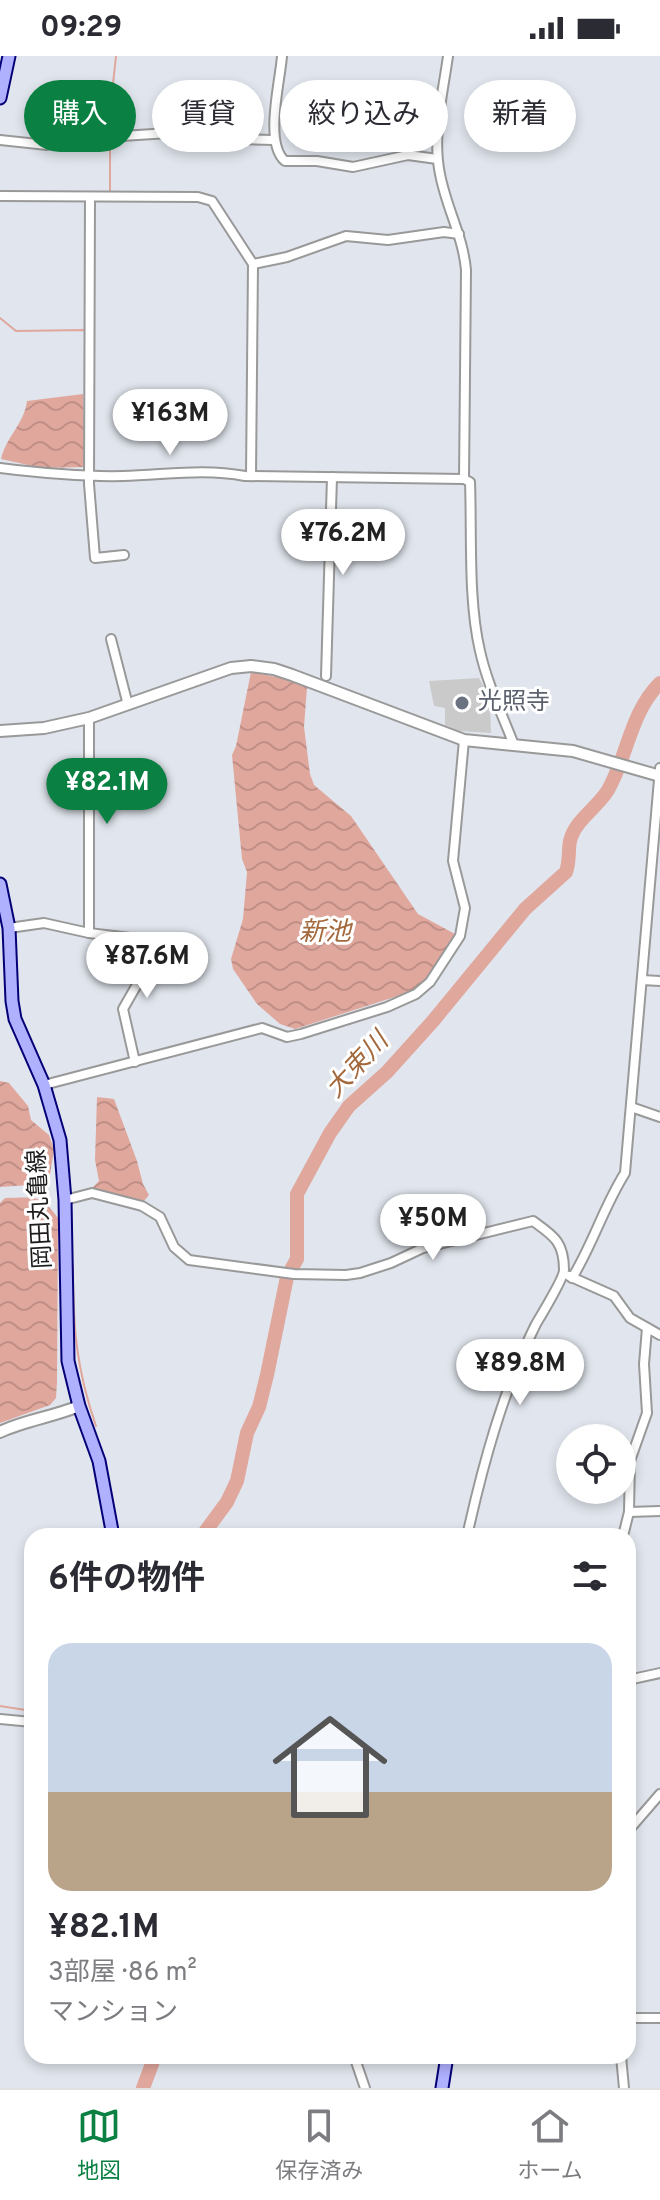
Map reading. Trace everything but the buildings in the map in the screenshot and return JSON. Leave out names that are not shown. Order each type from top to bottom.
[{"type":"main road","points":[[0,98],[9,56]]},
{"type":"main road","name":"岡田丸亀線","points":[[0,884],[9,928],[15,1019],[44,1085],[60,1140],[65,1200],[68,1361],[79,1406],[99,1461],[112,1528]]},
{"type":"main road","points":[[442,2088],[446,2064]]},
{"type":"street","points":[[282,56],[273,140],[278,155],[285,161],[317,161],[353,167],[408,155],[437,159]]},
{"type":"street","points":[[448,56],[437,159],[466,270],[464,479]]},
{"type":"street","points":[[0,140],[38,146],[103,133],[122,136],[169,133],[204,138],[273,140]]},
{"type":"street","points":[[0,196],[207,198],[212,201],[253,264],[251,475]]},
{"type":"street","points":[[90,197],[90,475],[95,558],[124,555]]},
{"type":"street","points":[[253,264],[287,257],[346,236],[388,240],[444,232],[459,234]]},
{"type":"street","points":[[0,468],[54,475],[121,476],[215,471],[251,475],[464,479],[470,482],[476,628],[480,653],[514,745]]},
{"type":"street","points":[[326,676],[332,477]]},
{"type":"street","points":[[111,639],[128,705]]},
{"type":"street","points":[[0,731],[44,728],[89,718],[231,668],[251,666],[283,672],[464,740],[573,751],[659,774],[625,1173],[609,1199],[587,1253],[523,1350],[481,1474],[469,1528]]},
{"type":"street","points":[[89,718],[89,933]]},
{"type":"street","points":[[44,1085],[262,1028],[287,1037],[301,1034],[387,1007],[416,994],[430,982],[460,936],[464,923],[464,897],[453,861],[464,740]]},
{"type":"street","points":[[9,928],[44,923],[89,933],[179,944]]},
{"type":"street","points":[[135,1062],[123,1009],[139,981],[142,940]]},
{"type":"street","points":[[642,980],[660,981]]},
{"type":"street","points":[[631,1107],[660,1117]]},
{"type":"street","points":[[65,1200],[92,1193],[142,1206],[160,1217],[174,1247],[189,1260],[291,1273],[360,1273],[423,1248],[533,1221],[561,1246],[569,1276]]},
{"type":"street","points":[[569,1276],[614,1296],[630,1318],[660,1335]]},
{"type":"street","points":[[625,1528],[629,1512],[630,1461],[647,1413],[644,1364],[647,1328]]},
{"type":"street","points":[[0,1432],[79,1406]]},
{"type":"street","points":[[629,1512],[660,1511]]},
{"type":"street","points":[[636,1678],[660,1673]]},
{"type":"street","points":[[0,1719],[24,1721]]},
{"type":"street","points":[[636,1822],[660,1794]]},
{"type":"street","points":[[636,2018],[660,2018]]},
{"type":"street","points":[[356,2064],[361,2087]]},
{"type":"street","points":[[622,2064],[624,2088]]},
{"type":"shaded area","name":"光照寺","points":[[479,678],[490,699],[491,733],[459,731],[445,725],[445,708],[434,706],[429,681]]},
{"type":"water","points":[[83,394],[85,467],[41,468],[1,459],[27,401]]},
{"type":"water","name":"新池","points":[[251,672],[307,687],[304,727],[314,785],[351,816],[418,914],[455,934],[423,984],[404,994],[295,1029],[280,1024],[257,1004],[233,969],[231,959],[243,919],[247,872],[242,859],[232,755]]},
{"type":"water","points":[[0,1081],[9,1083],[28,1106],[31,1120],[49,1135],[54,1150],[49,1180],[44,1184],[0,1187]]},
{"type":"water","points":[[97,1097],[114,1099],[149,1195],[143,1202],[116,1199],[92,1188],[99,1181],[95,1160]]},
{"type":"water","points":[[5,1198],[41,1201],[58,1218],[57,1382],[56,1398],[50,1405],[0,1423],[0,1203]]},
{"type":"waterway","points":[[113,80],[116,56]]},
{"type":"waterway","points":[[110,152],[110,193]]},
{"type":"waterway","points":[[0,318],[16,331],[85,330],[85,375]]},
{"type":"waterway","name":"大束川","points":[[208,1528],[227,1502],[237,1481],[247,1433],[259,1407],[287,1277],[297,1259],[297,1194],[330,1133],[349,1106],[387,1072],[433,1021],[525,909],[566,872],[573,833],[608,790],[642,707],[660,683]]},
{"type":"waterway","points":[[73,1266],[77,1347],[96,1426]]},
{"type":"waterway","points":[[102,1506],[106,1528]]},
{"type":"waterway","points":[[0,1706],[24,1710]]},
{"type":"waterway","name":"大束川","points":[[143,2088],[152,2064]]},
{"type":"place","name":"光照寺","points":[[462,703]]}]
